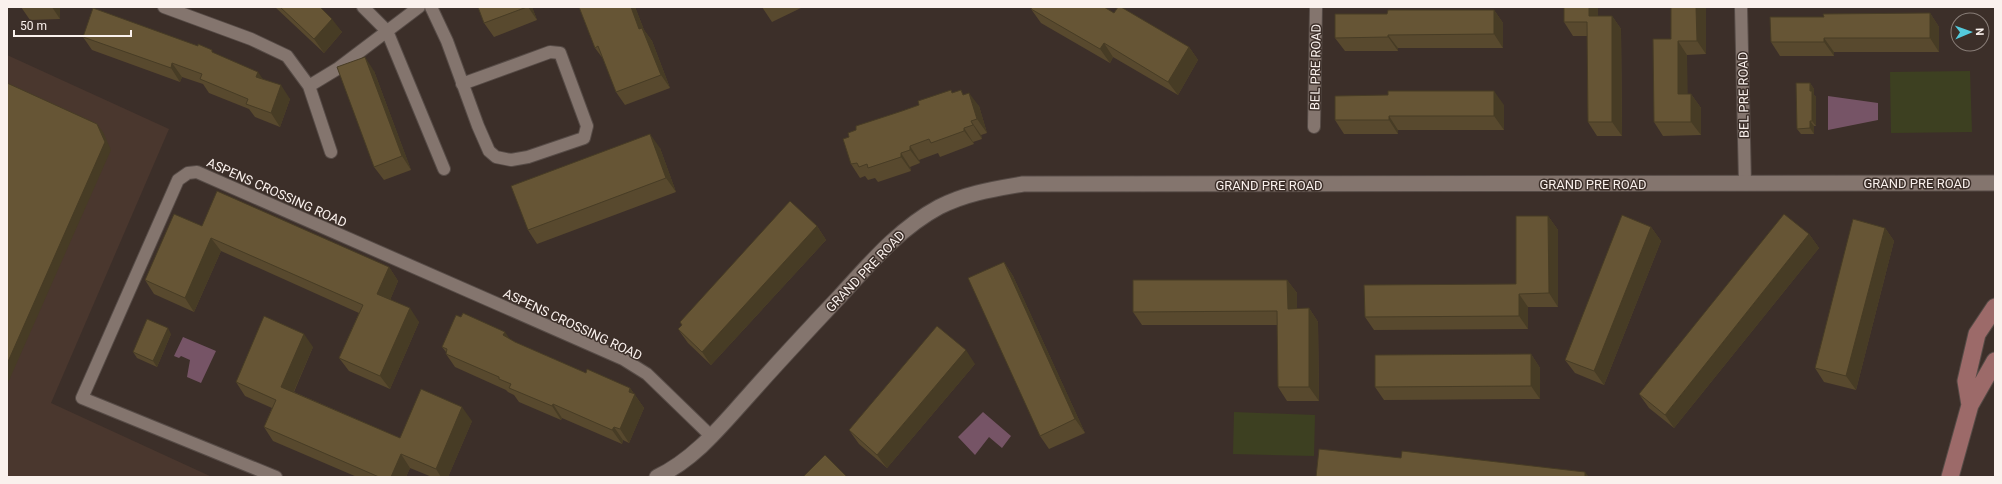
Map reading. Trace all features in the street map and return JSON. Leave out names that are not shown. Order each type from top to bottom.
[{"type":"main road","points":[[1970,405],[1966,381],[1976,334],[1995,307]]},
{"type":"main road","points":[[1950,477],[1970,405],[1995,361]]},
{"type":"street","points":[[164,7],[251,38],[287,56],[309,86],[331,152]]},
{"type":"street","points":[[363,7],[387,31],[444,169]]},
{"type":"street","points":[[309,86],[336,69],[419,7]]},
{"type":"street","points":[[431,7],[478,126],[489,151],[496,157],[510,160],[522,158],[584,138],[587,126],[560,53],[550,52],[462,84]]},
{"type":"street","name":"BEL PRE ROAD","points":[[1314,127],[1316,7]]},
{"type":"street","name":"BEL PRE ROAD","points":[[1741,7],[1745,183]]},
{"type":"street","name":"ASPENS CROSSING ROAD","points":[[276,477],[82,398],[178,180],[188,173],[197,172],[623,359],[647,374],[712,437]]},
{"type":"street","name":"GRAND PRE ROAD","points":[[657,477],[684,461],[712,437],[815,322],[878,255],[908,226],[940,207],[974,193],[1024,184],[1995,183]]},
{"type":"shaded area","points":[[7,55],[169,129],[51,403],[212,477],[7,477]]},
{"type":"shaded area","points":[[1828,96],[1878,103],[1878,120],[1828,130]]},
{"type":"shaded area","points":[[183,337],[216,351],[201,383],[187,377],[190,360],[181,356],[179,358],[174,356]]},
{"type":"shaded area","points":[[983,412],[1011,436],[1002,448],[989,437],[975,455],[958,437]]},
{"type":"green space","points":[[1970,71],[1972,132],[1891,133],[1890,72]]},
{"type":"green space","points":[[1234,412],[1315,415],[1314,456],[1233,454]]},
{"type":"building","points":[[280,7],[320,7],[332,19],[314,39]]},
{"type":"building","points":[[478,7],[527,7],[484,23]]},
{"type":"building","points":[[579,7],[631,7],[639,29],[642,28],[661,75],[616,92],[598,46],[595,48]]},
{"type":"building","points":[[1033,7],[1104,7],[1114,13],[1118,7],[1121,7],[1189,47],[1168,82],[1104,43],[1100,49],[1031,9]]},
{"type":"building","points":[[1564,7],[1589,7],[1589,16],[1612,16],[1612,122],[1588,122],[1587,22],[1564,22]]},
{"type":"building","points":[[1671,7],[1696,7],[1697,41],[1678,41],[1678,94],[1691,94],[1691,122],[1654,122],[1653,39],[1671,39]]},
{"type":"building","points":[[93,8],[198,46],[198,44],[212,50],[212,52],[258,72],[256,77],[281,85],[271,113],[246,104],[248,99],[200,79],[202,74],[172,63],[171,68],[83,37]]},
{"type":"building","points":[[1388,10],[1494,10],[1494,34],[1388,35],[1388,37],[1335,38],[1335,14],[1387,14]]},
{"type":"building","points":[[1930,13],[1930,38],[1824,38],[1824,42],[1771,42],[1770,17],[1824,17],[1823,14]]},
{"type":"building","points":[[365,57],[402,156],[374,167],[337,67]]},
{"type":"building","points":[[7,83],[97,124],[105,142],[7,364]]},
{"type":"building","points":[[1796,83],[1810,83],[1810,91],[1812,91],[1812,121],[1810,121],[1810,128],[1797,129]]},
{"type":"building","points":[[951,90],[952,93],[961,90],[963,95],[969,93],[977,119],[971,121],[973,125],[964,128],[964,131],[931,143],[929,139],[910,146],[910,150],[901,153],[901,157],[868,168],[867,164],[859,167],[857,163],[851,164],[843,139],[849,137],[848,133],[856,130],[856,126],[919,105],[918,101]]},
{"type":"building","points":[[1388,91],[1494,91],[1494,116],[1389,116],[1389,120],[1335,120],[1335,96],[1388,95]]},
{"type":"building","points":[[650,134],[666,178],[528,230],[511,186]]},
{"type":"building","points":[[217,191],[389,267],[377,294],[410,308],[380,376],[339,358],[363,305],[211,238],[185,298],[145,280],[174,214],[202,226]]},
{"type":"building","points":[[790,201],[817,226],[702,352],[678,329],[682,325],[680,322]]},
{"type":"building","points":[[1784,214],[1809,234],[1665,415],[1639,394]]},
{"type":"building","points":[[1622,215],[1651,227],[1594,371],[1565,360]]},
{"type":"building","points":[[1516,216],[1548,216],[1549,293],[1519,294],[1519,316],[1365,317],[1364,285],[1516,284]]},
{"type":"building","points":[[1853,219],[1885,228],[1846,376],[1815,368]]},
{"type":"building","points":[[1004,262],[1075,419],[1040,436],[968,278]]},
{"type":"building","points":[[1133,280],[1287,280],[1288,309],[1309,308],[1309,387],[1278,387],[1277,311],[1133,312]]},
{"type":"building","points":[[463,313],[505,332],[503,335],[515,342],[586,373],[587,369],[630,388],[629,392],[635,394],[620,429],[614,427],[612,430],[553,404],[552,406],[509,388],[511,384],[499,379],[499,377],[446,354],[447,349],[442,347],[456,315],[461,317]]},
{"type":"building","points":[[264,316],[304,334],[281,387],[400,438],[421,389],[462,407],[436,469],[401,454],[391,477],[379,477],[264,427],[276,400],[236,382]]},
{"type":"building","points":[[147,319],[168,328],[153,361],[133,352]]},
{"type":"building","points":[[937,326],[966,350],[877,455],[849,430]]},
{"type":"building","points":[[1531,354],[1531,386],[1375,387],[1375,355]]},
{"type":"building","points":[[1319,449],[1401,458],[1402,451],[1585,472],[1585,477],[1316,477]]},
{"type":"building","points":[[825,455],[847,477],[803,477]]}]
